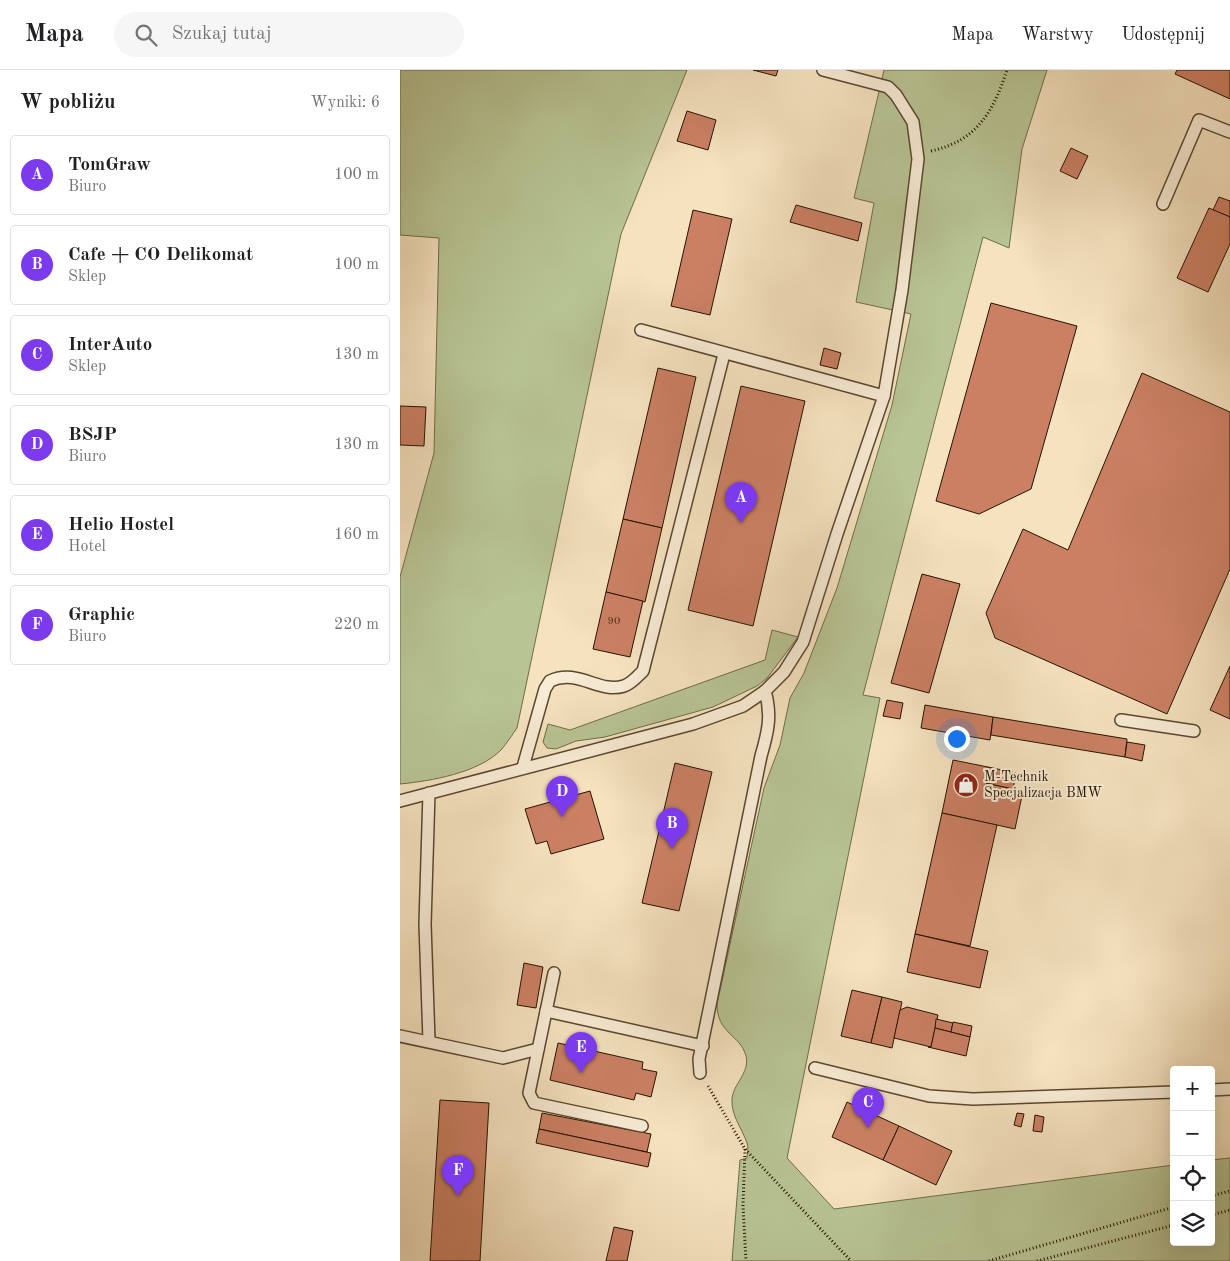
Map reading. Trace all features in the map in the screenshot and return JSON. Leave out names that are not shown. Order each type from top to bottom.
[{"type":"lane","points":[[400,801],[523,767],[693,724],[743,706],[765,691],[784,672],[804,642],[837,534],[884,396],[902,290],[918,159],[914,122],[896,94],[888,87],[823,70]]},
{"type":"lane","points":[[1163,204],[1199,120],[1230,132]]},
{"type":"lane","points":[[641,330],[884,396]]},
{"type":"lane","points":[[523,767],[545,689],[550,681],[568,676],[608,686],[624,686],[643,671],[724,354]]},
{"type":"lane","points":[[700,1072],[699,1059],[761,756],[770,726],[770,706],[765,691]]},
{"type":"lane","points":[[1121,720],[1194,731]]},
{"type":"lane","points":[[429,793],[426,924],[429,1042]]},
{"type":"lane","points":[[554,973],[529,1093],[534,1103],[642,1126]]},
{"type":"lane","points":[[546,1011],[702,1046]]},
{"type":"lane","points":[[400,1036],[503,1058],[538,1049]]},
{"type":"lane","points":[[814,1068],[938,1097],[973,1099],[1170,1092]]},
{"type":"lane","points":[[1215,1090],[1230,1089]]},
{"type":"path","points":[[918,159],[930,151],[945,148],[960,139],[988,116],[998,96],[1007,70]]},
{"type":"path","points":[[700,1072],[745,1149],[851,1261]]},
{"type":"path","points":[[745,1149],[743,1206],[746,1261]]},
{"type":"path","points":[[1215,1195],[1230,1191]]},
{"type":"path","points":[[989,1261],[1170,1208]]},
{"type":"path","points":[[1215,1214],[1230,1210]]},
{"type":"path","points":[[1036,1261],[1170,1226]]},
{"type":"green space","points":[[400,70],[687,70],[621,234],[517,728],[501,750],[480,765],[440,778],[400,784],[400,577],[434,453],[439,238],[400,235]]},
{"type":"green space","points":[[884,70],[1047,70],[1022,149],[1009,248],[983,237],[863,695],[880,698],[787,1158],[834,1209],[1170,1166],[1170,1246],[1215,1246],[1215,1160],[1230,1158],[1230,1261],[732,1261],[740,1160],[747,1158],[748,1145],[733,1111],[732,1099],[747,1062],[743,1049],[721,1022],[717,1004],[764,788],[780,745],[790,698],[804,673],[837,588],[892,405],[911,314],[856,302],[874,203],[854,198]]},
{"type":"green space","points":[[772,630],[798,637],[767,678],[757,686],[713,707],[605,737],[576,741],[556,749],[547,748],[543,742],[548,724],[570,730],[765,660]]},
{"type":"building","points":[[753,70],[778,70],[776,76]]},
{"type":"building","points":[[1177,70],[1230,70],[1230,99],[1175,74]]},
{"type":"building","points":[[687,111],[716,120],[708,150],[677,141]]},
{"type":"building","points":[[1071,148],[1088,156],[1077,179],[1060,171]]},
{"type":"building","points":[[1219,197],[1230,201],[1230,217],[1213,210]]},
{"type":"building","points":[[796,205],[862,223],[858,241],[790,222]]},
{"type":"building","points":[[1209,208],[1230,217],[1230,244],[1208,292],[1177,278]]},
{"type":"building","points":[[693,210],[732,219],[710,315],[671,306]]},
{"type":"building","points":[[991,303],[1077,326],[1031,489],[979,514],[936,501]]},
{"type":"building","points":[[824,348],[841,353],[837,369],[820,365]]},
{"type":"building","points":[[658,368],[696,377],[662,528],[623,519]]},
{"type":"building","points":[[1142,373],[1230,412],[1230,569],[1167,714],[995,638],[986,613],[1023,529],[1068,550]]},
{"type":"building","points":[[741,386],[805,401],[753,626],[688,610]]},
{"type":"building","points":[[400,406],[426,407],[424,446],[400,445]]},
{"type":"building","points":[[623,519],[662,528],[645,602],[606,592]]},
{"type":"building","points":[[922,574],[960,584],[929,693],[891,683]]},
{"type":"building","points":[[606,592],[643,601],[630,657],[593,649]]},
{"type":"building","points":[[1230,666],[1230,719],[1210,710]]},
{"type":"building","points":[[887,700],[903,703],[900,719],[883,716]]},
{"type":"building","points":[[925,705],[993,717],[990,740],[921,728]]},
{"type":"building","points":[[993,717],[1127,739],[1125,757],[991,735]]},
{"type":"building","points":[[1127,742],[1145,745],[1142,761],[1125,757]]},
{"type":"building","points":[[953,760],[988,767],[986,783],[1023,791],[1015,829],[942,813]]},
{"type":"building","points":[[675,763],[712,772],[679,911],[642,903]]},
{"type":"building","points":[[988,767],[1016,773],[1013,789],[986,783]]},
{"type":"building","points":[[590,791],[604,839],[551,854],[547,841],[536,844],[525,809]]},
{"type":"building","points":[[942,813],[997,825],[970,946],[915,934]]},
{"type":"building","points":[[915,934],[988,951],[980,988],[907,972]]},
{"type":"building","points":[[524,963],[543,967],[536,1008],[517,1005]]},
{"type":"building","points":[[852,990],[882,997],[871,1043],[841,1036]]},
{"type":"building","points":[[882,997],[902,1002],[892,1048],[871,1043]]},
{"type":"building","points":[[907,1007],[938,1015],[931,1047],[894,1038],[900,1010]]},
{"type":"building","points":[[936,1019],[953,1023],[951,1032],[935,1028]]},
{"type":"building","points":[[953,1022],[972,1026],[970,1037],[951,1032]]},
{"type":"building","points":[[935,1028],[970,1037],[966,1056],[928,1047],[931,1047]]},
{"type":"building","points":[[558,1043],[643,1062],[642,1069],[657,1072],[651,1097],[636,1093],[634,1100],[550,1080]]},
{"type":"building","points":[[440,1100],[489,1103],[480,1261],[430,1261]]},
{"type":"building","points":[[847,1102],[899,1126],[883,1160],[832,1137]]},
{"type":"building","points":[[542,1113],[651,1134],[647,1152],[539,1129]]},
{"type":"building","points":[[1017,1113],[1024,1114],[1021,1127],[1014,1125]]},
{"type":"building","points":[[1035,1115],[1044,1117],[1042,1132],[1033,1131]]},
{"type":"building","points":[[899,1126],[952,1151],[936,1185],[883,1160]]},
{"type":"building","points":[[539,1129],[651,1153],[648,1167],[536,1143]]},
{"type":"building","points":[[614,1227],[633,1231],[627,1261],[606,1261]]},
{"type":"place","name":"TomGraw","points":[[741,523]]},
{"type":"place","name":"M-Technik Specjalizacja BMW","points":[[966,785]]},
{"type":"place","name":"BSJP","points":[[562,817]]},
{"type":"place","name":"Cafe + CO Delikomat","points":[[672,849]]},
{"type":"place","name":"Helio Hostel","points":[[581,1073]]},
{"type":"place","name":"InterAuto","points":[[868,1128]]},
{"type":"place","name":"Graphic","points":[[458,1196]]}]
